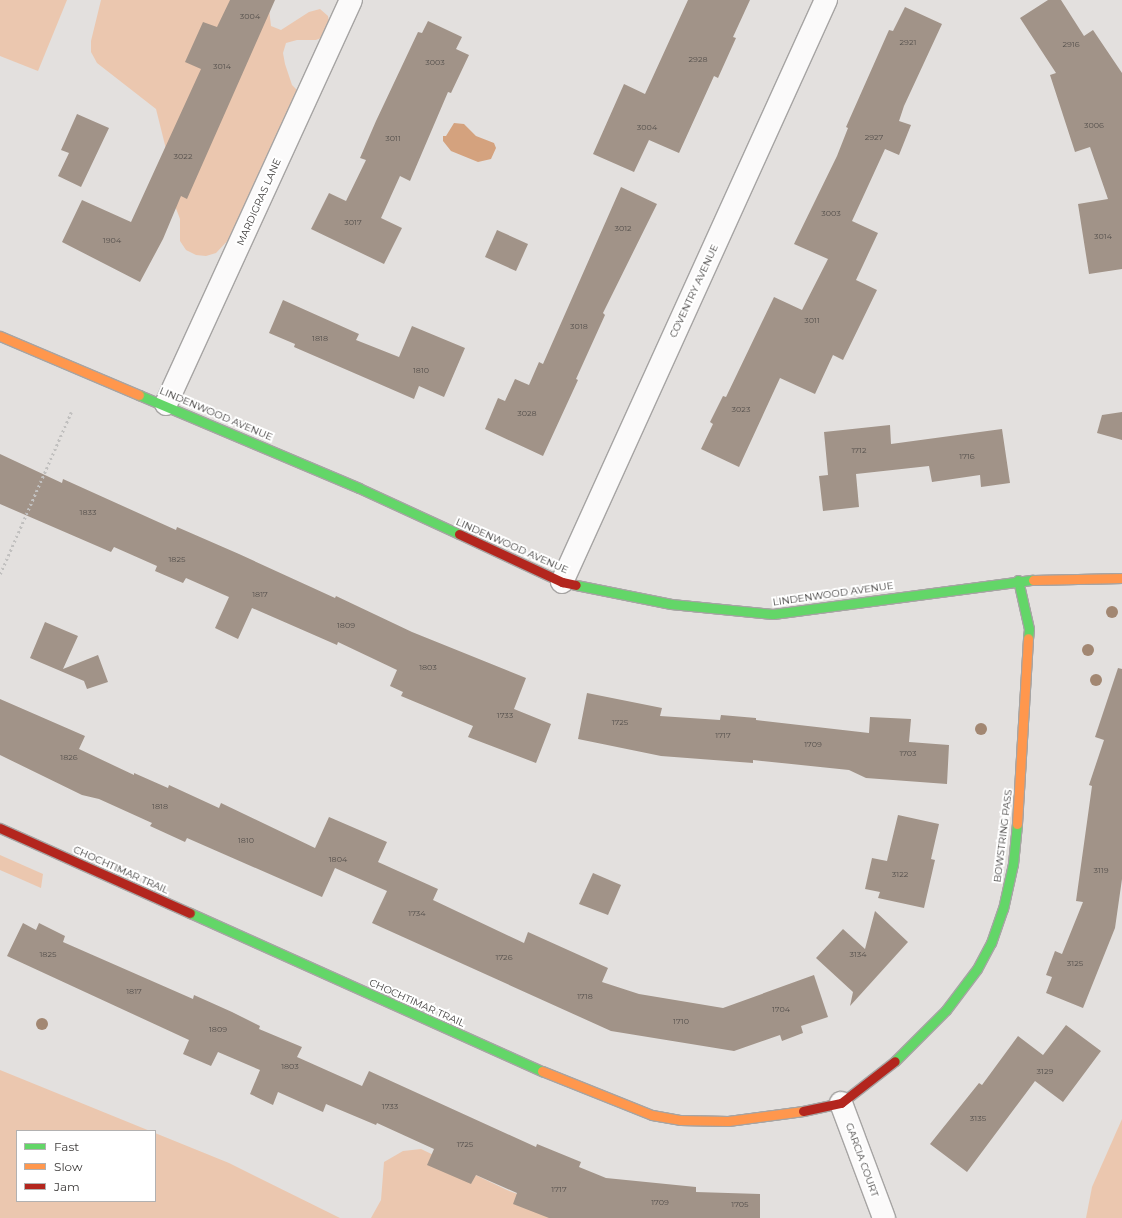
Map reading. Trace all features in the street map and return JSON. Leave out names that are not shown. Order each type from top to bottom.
[{"type":"street","name":"MARDIGRAS LANE","points":[[166,404],[351,0]]},
{"type":"street","name":"COVENTRY AVENUE","points":[[562,582],[826,0]]},
{"type":"street","name":"LINDENWOOD AVENUE","points":[[0,336],[166,404],[359,488],[562,582],[672,604],[773,614],[1018,580],[1122,578]]},
{"type":"street","name":"BOWSTRING PASS","points":[[841,1103],[892,1064],[946,1010],[977,969],[992,943],[1003,909],[1013,864],[1020,787],[1029,628],[1018,580]]},
{"type":"street","name":"CHOCHTIMAR TRAIL","points":[[0,828],[552,1076],[638,1110],[680,1120],[728,1121],[784,1114],[841,1103]]},
{"type":"street","name":"GARCIA COURT","points":[[841,1103],[884,1218]]},
{"type":"path","points":[[0,574],[71,412]]},
{"type":"shaded area","points":[[0,0],[67,0],[38,71],[0,56]]},
{"type":"shaded area","points":[[101,0],[268,0],[271,26],[281,30],[309,12],[320,9],[328,16],[330,27],[326,36],[316,40],[297,40],[286,43],[283,53],[285,64],[292,85],[300,93],[233,235],[216,253],[206,256],[196,255],[186,250],[180,241],[180,219],[172,198],[167,153],[156,109],[97,63],[91,52],[91,41]]},
{"type":"shaded area","points":[[454,123],[464,124],[476,136],[494,143],[496,148],[491,159],[478,162],[451,151],[443,141],[443,136],[446,136]]},
{"type":"shaded area","points":[[0,855],[43,874],[41,888],[0,870]]},
{"type":"shaded area","points":[[0,1070],[148,1130],[16,1130],[16,1202],[156,1202],[156,1133],[229,1163],[340,1218],[0,1218]]},
{"type":"shaded area","points":[[1122,1119],[1122,1218],[1086,1218],[1092,1187]]},
{"type":"shaded area","points":[[421,1149],[507,1190],[539,1202],[568,1218],[371,1218],[381,1200],[384,1162],[403,1151]]},
{"type":"building","points":[[230,0],[275,0],[187,199],[181,196],[163,239],[140,282],[62,242],[82,200],[131,222],[201,69],[185,62],[203,22],[217,27]]},
{"type":"building","points":[[688,0],[750,0],[733,37],[736,38],[718,78],[714,76],[679,153],[649,140],[634,172],[593,154],[624,84],[645,94]]},
{"type":"building","points":[[1048,0],[1061,0],[1084,36],[1093,30],[1122,73],[1122,269],[1089,274],[1078,204],[1108,199],[1090,147],[1075,152],[1050,75],[1056,73],[1020,18]]},
{"type":"building","points":[[905,7],[942,24],[904,106],[899,121],[911,125],[899,155],[885,149],[852,221],[878,233],[856,280],[877,290],[843,360],[833,355],[815,394],[780,378],[739,467],[701,449],[713,424],[710,422],[723,396],[726,397],[774,297],[802,310],[828,259],[794,244],[837,156],[848,128],[846,127],[889,30],[893,31]]},
{"type":"building","points":[[428,21],[462,37],[456,49],[469,55],[451,93],[448,92],[410,181],[400,176],[381,218],[402,228],[384,264],[311,229],[329,193],[346,201],[366,160],[360,158],[376,121],[418,32],[422,33]]},
{"type":"building","points":[[77,114],[109,128],[81,187],[58,176],[69,153],[61,150]]},
{"type":"building","points":[[621,187],[657,204],[603,313],[605,315],[576,379],[578,380],[543,456],[485,429],[498,398],[505,401],[515,379],[529,385],[539,362],[543,364]]},
{"type":"building","points":[[497,230],[528,244],[516,271],[485,257]]},
{"type":"building","points":[[283,300],[359,334],[356,340],[399,357],[412,326],[465,348],[444,397],[419,386],[414,399],[294,347],[295,344],[269,333]]},
{"type":"building","points":[[1122,412],[1122,440],[1097,433],[1102,415]]},
{"type":"building","points":[[890,425],[891,444],[1002,429],[1010,483],[981,487],[980,475],[932,482],[929,466],[856,474],[859,507],[823,511],[819,476],[828,475],[824,432]]},
{"type":"building","points":[[0,454],[62,483],[63,479],[176,530],[177,527],[335,598],[336,596],[412,632],[526,678],[514,709],[551,724],[536,763],[468,737],[473,726],[401,696],[403,692],[390,686],[397,670],[338,642],[337,645],[252,608],[238,639],[215,628],[229,597],[186,578],[183,583],[155,571],[157,566],[114,547],[111,552],[0,504]]},
{"type":"building","points":[[45,622],[78,636],[63,669],[98,655],[108,682],[87,689],[84,681],[30,658]]},
{"type":"building","points":[[1118,668],[1122,669],[1122,879],[1115,928],[1083,1008],[1046,993],[1052,977],[1046,975],[1055,951],[1062,954],[1083,902],[1076,901],[1092,786],[1089,785],[1104,740],[1095,737]]},
{"type":"building","points":[[587,693],[662,708],[660,716],[720,720],[721,715],[756,718],[756,720],[869,733],[870,717],[911,719],[909,742],[949,745],[947,784],[866,778],[849,770],[753,760],[753,763],[661,756],[578,739]]},
{"type":"building","points":[[0,699],[85,736],[79,749],[134,775],[134,773],[168,788],[169,785],[219,808],[221,803],[315,848],[329,817],[387,842],[378,862],[438,889],[433,900],[524,943],[528,932],[608,968],[602,982],[639,994],[723,1008],[814,975],[828,1017],[801,1026],[803,1033],[782,1041],[780,1035],[734,1051],[611,1031],[372,923],[387,891],[335,868],[322,897],[187,838],[185,842],[150,826],[152,823],[99,799],[82,795],[0,755]]},
{"type":"building","points":[[898,815],[939,824],[931,859],[935,860],[924,908],[878,898],[880,892],[865,889],[872,858],[887,861]]},
{"type":"building","points":[[593,873],[621,885],[608,915],[579,904]]},
{"type":"building","points":[[875,911],[908,942],[850,1006],[853,992],[816,958],[843,929],[865,949]]},
{"type":"building","points":[[23,923],[36,930],[39,923],[65,936],[63,942],[193,999],[194,995],[232,1012],[260,1026],[259,1029],[302,1047],[297,1057],[362,1086],[369,1071],[536,1147],[537,1144],[581,1162],[579,1167],[606,1178],[696,1187],[696,1192],[760,1194],[760,1218],[549,1218],[513,1204],[517,1193],[476,1175],[471,1184],[427,1165],[434,1149],[377,1123],[376,1125],[326,1104],[323,1112],[278,1092],[273,1105],[250,1094],[260,1070],[218,1052],[211,1066],[183,1054],[189,1040],[7,956]]},
{"type":"building","points":[[1066,1025],[1101,1051],[1063,1102],[1035,1081],[967,1172],[930,1144],[979,1083],[982,1085],[1018,1036],[1043,1055]]},
{"type":"traffic: fast","points":[[139,395],[359,488],[459,534]]},
{"type":"traffic: fast","points":[[1018,580],[1029,629],[1028,638]]},
{"type":"traffic: fast","points":[[576,585],[671,604],[773,614],[1033,580]]},
{"type":"traffic: fast","points":[[895,1061],[946,1010],[977,969],[991,943],[1003,909],[1013,864],[1017,824]]},
{"type":"traffic: fast","points":[[190,913],[542,1071]]},
{"type":"traffic: slow","points":[[0,336],[139,395]]},
{"type":"traffic: slow","points":[[1033,580],[1122,578]]},
{"type":"traffic: slow","points":[[1017,824],[1028,638]]},
{"type":"traffic: slow","points":[[542,1071],[652,1115],[680,1120],[728,1121],[803,1111]]},
{"type":"traffic: jam","points":[[459,534],[562,582],[576,585]]},
{"type":"traffic: jam","points":[[0,828],[190,913]]},
{"type":"traffic: jam","points":[[803,1111],[841,1103],[895,1061]]}]
